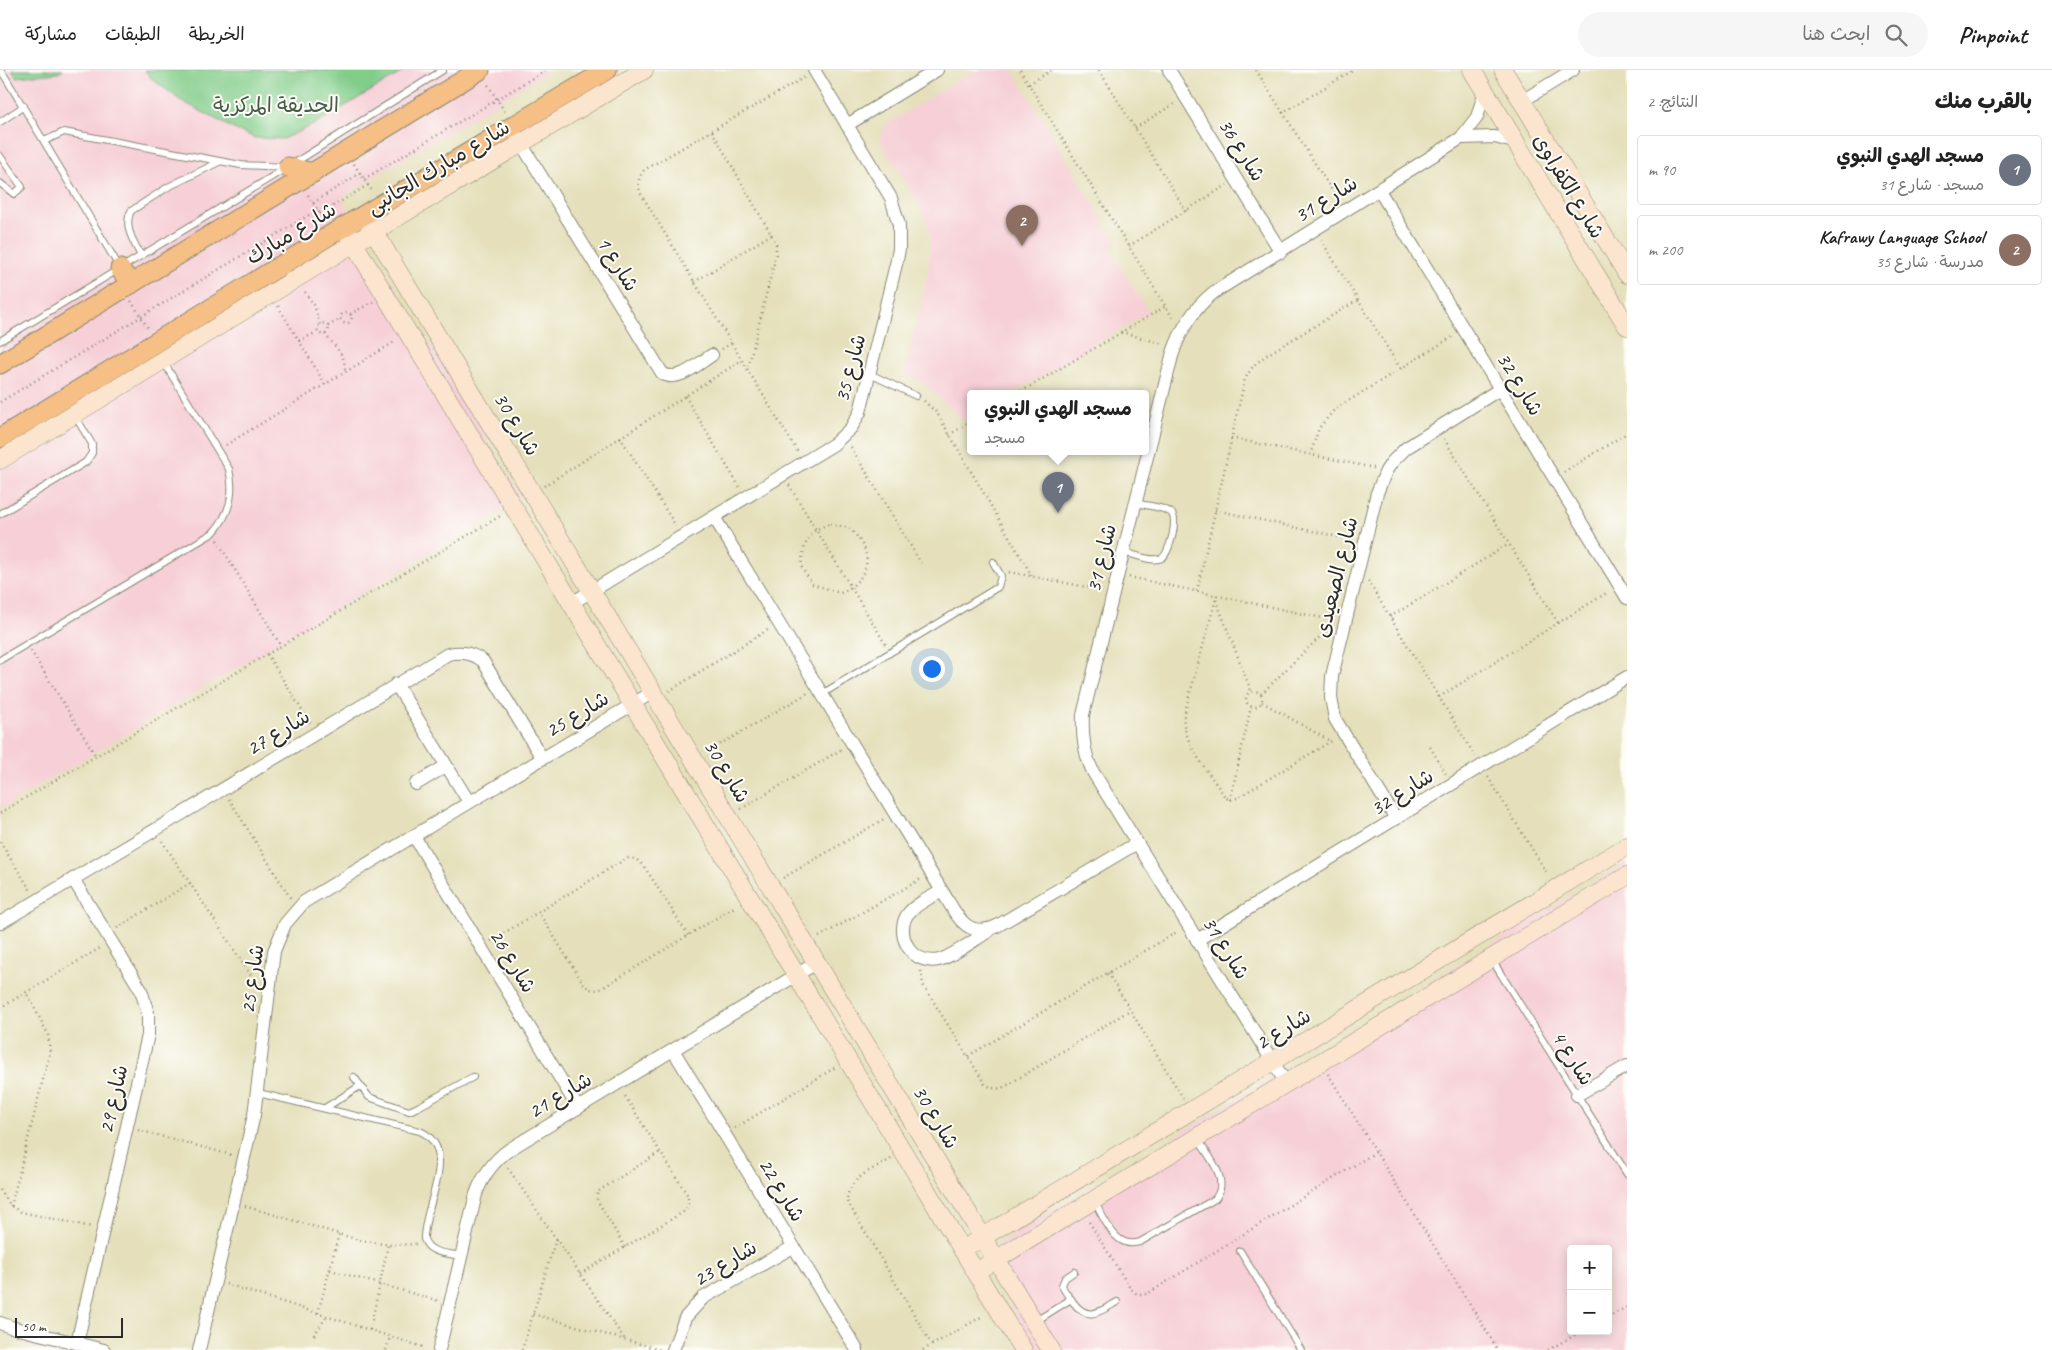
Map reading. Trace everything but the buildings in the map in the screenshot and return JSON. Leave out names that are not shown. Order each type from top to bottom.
[{"type":"main road","name":"شارع مبارك","points":[[0,364],[125,281],[300,174],[346,153],[479,70]]},
{"type":"main road","name":"شارع مبارك","points":[[0,438],[338,230],[607,70]]},
{"type":"street","name":"شارع مبارك الجانبى","points":[[0,460],[354,243],[644,70]]},
{"type":"street","points":[[847,124],[937,70]]},
{"type":"street","name":"شارع 36","points":[[1169,70],[1281,252]]},
{"type":"street","name":"شارع الكفراوى","points":[[1472,70],[1627,326]]},
{"type":"street","name":"شارع الكفراوى","points":[[1504,70],[1627,274]]},
{"type":"street","points":[[1522,101],[1573,70]]},
{"type":"street","name":"شارع 35","points":[[572,603],[746,498],[844,436],[860,412],[898,254],[899,225],[891,198],[814,71]]},
{"type":"street","name":"شارع 31","points":[[1149,451],[1175,347],[1181,331],[1192,314],[1213,293],[1461,138],[1478,117],[1484,91]]},
{"type":"street","name":"شارع 1","points":[[512,127],[662,373],[674,377],[712,355]]},
{"type":"street","points":[[1461,138],[1495,138],[1517,143]]},
{"type":"street","name":"شارع 32","points":[[1380,190],[1627,598]]},
{"type":"street","name":"شارع 30","points":[[364,215],[1051,1350]]},
{"type":"street","points":[[338,230],[354,243],[1023,1350]]},
{"type":"street","name":"شارع الصعيدى","points":[[1396,819],[1343,734],[1332,709],[1330,686],[1380,485],[1386,471],[1406,448],[1500,388]]},
{"type":"street","name":"شارع 31","points":[[1148,455],[1083,715],[1085,752],[1093,772],[1286,1083]]},
{"type":"street","points":[[714,517],[960,920],[965,925],[978,930],[991,929],[997,926]]},
{"type":"street","name":"شارع 27","points":[[0,923],[448,654],[462,652],[477,656],[488,668],[542,758]]},
{"type":"street","name":"شارع 32","points":[[1198,940],[1627,677]]},
{"type":"street","points":[[396,684],[469,802]]},
{"type":"street","name":"شارع 25","points":[[199,1350],[245,1158],[258,1093],[277,942],[285,924],[304,902],[632,704],[655,695]]},
{"type":"street","points":[[416,784],[446,766]]},
{"type":"street","name":"شارع 26","points":[[414,836],[578,1108]]},
{"type":"street","points":[[942,891],[910,911],[904,924],[904,937],[910,950],[921,958],[928,960],[942,959],[1137,843]]},
{"type":"street","name":"شارع 2","points":[[962,1250],[1627,846]]},
{"type":"street","points":[[976,1272],[1627,876]]},
{"type":"street","name":"شارع 29","points":[[73,879],[141,990],[146,1002],[149,1024],[77,1343]]},
{"type":"street","name":"شارع 21","points":[[439,1350],[476,1194],[483,1177],[500,1156],[816,963]]},
{"type":"street","name":"شارع 22","points":[[673,1050],[793,1247],[851,1348]]},
{"type":"street","points":[[1577,1095],[1627,1066]]},
{"type":"street","name":"شارع 23","points":[[673,1350],[684,1318],[703,1298],[793,1247]]},
{"type":"street","points":[[0,1323],[104,1350]]},
{"type":"lane","points":[[1,70],[24,106],[125,281]]},
{"type":"lane","points":[[0,341],[125,281],[141,256],[300,174],[443,70]]},
{"type":"lane","points":[[0,122],[24,106]]},
{"type":"lane","points":[[44,141],[64,132],[221,162],[300,174]]},
{"type":"lane","points":[[0,156],[22,187],[14,194],[0,183]]},
{"type":"lane","points":[[141,256],[128,229],[131,211],[168,187],[221,162]]},
{"type":"lane","points":[[0,660],[213,533],[225,517],[229,508],[232,489],[229,469],[163,360]]},
{"type":"lane","points":[[870,374],[916,396]]},
{"type":"lane","points":[[0,514],[90,458],[93,449],[91,440],[75,415]]},
{"type":"lane","points":[[1124,552],[1156,560],[1162,558],[1166,555],[1175,524],[1174,516],[1170,512],[1136,503]]},
{"type":"lane","points":[[820,691],[891,652],[998,587],[1001,580],[993,562]]},
{"type":"lane","name":"شارع 4","points":[[1491,959],[1627,1174]]},
{"type":"lane","points":[[354,1077],[367,1096],[409,1111],[473,1076]]},
{"type":"lane","points":[[325,1108],[360,1086]]},
{"type":"lane","points":[[258,1093],[420,1131],[435,1142],[440,1156],[423,1234],[425,1243],[432,1250],[461,1256]]},
{"type":"lane","points":[[1087,1204],[1118,1239],[1131,1244],[1140,1242],[1215,1199],[1221,1190],[1221,1179],[1197,1137]]},
{"type":"lane","points":[[1240,1251],[1301,1350]]},
{"type":"lane","points":[[1074,1272],[1065,1278],[1062,1285],[1078,1308],[1089,1314],[1101,1312],[1117,1302]]},
{"type":"lane","points":[[1034,1322],[1071,1299]]},
{"type":"path","points":[[479,70],[512,127]]},
{"type":"path","points":[[364,179],[546,70]]},
{"type":"path","points":[[1020,70],[1181,331]]},
{"type":"path","points":[[1029,84],[1052,70]]},
{"type":"path","points":[[1099,70],[1186,211]]},
{"type":"path","points":[[1256,70],[1345,211]]},
{"type":"path","points":[[1282,113],[1354,70]]},
{"type":"path","points":[[804,462],[641,194],[638,180],[644,170],[814,71]]},
{"type":"path","points":[[1135,128],[1186,97]]},
{"type":"path","points":[[712,131],[776,243],[776,255],[747,369]]},
{"type":"path","points":[[346,153],[381,205]]},
{"type":"path","points":[[313,203],[360,173]]},
{"type":"path","points":[[300,174],[317,210],[338,230]]},
{"type":"path","points":[[1129,246],[1236,179]]},
{"type":"path","points":[[320,214],[368,185]]},
{"type":"path","points":[[0,402],[317,210]]},
{"type":"path","points":[[1315,230],[1400,368]]},
{"type":"path","points":[[694,282],[772,233]]},
{"type":"path","points":[[125,281],[140,317],[156,342]]},
{"type":"path","points":[[292,281],[310,298],[320,324],[317,332],[299,341]]},
{"type":"path","points":[[272,294],[325,384]]},
{"type":"path","points":[[325,334],[328,326],[341,319],[343,314],[350,314],[386,296]]},
{"type":"path","points":[[1197,591],[1242,387],[1253,366],[1265,356],[1358,300]]},
{"type":"path","points":[[1024,390],[1166,306]]},
{"type":"path","points":[[341,319],[345,323],[350,322],[352,320],[350,314]]},
{"type":"path","points":[[320,324],[328,326]]},
{"type":"path","points":[[1310,455],[1319,428],[1335,409],[1464,329]]},
{"type":"path","points":[[317,332],[325,334],[342,353],[345,372]]},
{"type":"path","points":[[1121,332],[1175,347]]},
{"type":"path","points":[[218,450],[408,333]]},
{"type":"path","points":[[533,493],[742,360]]},
{"type":"path","points":[[685,396],[746,498]]},
{"type":"path","points":[[916,396],[930,405],[937,413],[1032,576]]},
{"type":"path","points":[[949,435],[967,424]]},
{"type":"path","points":[[1437,428],[1558,623]]},
{"type":"path","points":[[1554,478],[1627,432]]},
{"type":"path","points":[[844,436],[921,563]]},
{"type":"path","points":[[620,437],[682,536]]},
{"type":"path","points":[[1231,438],[1386,471]]},
{"type":"path","points":[[782,475],[891,652]]},
{"type":"path","points":[[0,813],[514,508]]},
{"type":"path","points":[[1215,510],[1365,543]]},
{"type":"path","points":[[830,524],[847,527],[863,546],[867,558],[859,581],[844,592],[836,592],[816,586],[809,581],[802,570],[806,539],[816,531],[830,524]]},
{"type":"path","points":[[213,533],[281,646]]},
{"type":"path","points":[[1390,617],[1509,544]]},
{"type":"path","points":[[1359,566],[1557,889]]},
{"type":"path","points":[[998,570],[1113,592]]},
{"type":"path","points":[[1118,574],[1337,621],[1261,694]]},
{"type":"path","points":[[1439,697],[1619,585]]},
{"type":"path","points":[[1216,595],[1184,715],[1184,728],[1194,750],[1225,797],[1230,800],[1237,798],[1343,734]]},
{"type":"path","points":[[1216,600],[1251,691]]},
{"type":"path","points":[[655,695],[779,623]]},
{"type":"path","points":[[26,644],[96,756]]},
{"type":"path","points":[[267,654],[316,733]]},
{"type":"path","points":[[694,760],[820,691]]},
{"type":"path","points":[[1251,691],[1261,694]]},
{"type":"path","points":[[1251,691],[1246,698],[1248,705],[1251,707]]},
{"type":"path","points":[[1251,707],[1260,706],[1262,702],[1261,694]]},
{"type":"path","points":[[1262,702],[1331,741]]},
{"type":"path","points":[[1230,800],[1251,707]]},
{"type":"path","points":[[728,816],[852,743]]},
{"type":"path","points":[[1430,747],[1453,784]]},
{"type":"path","points":[[222,789],[297,908]]},
{"type":"path","points":[[770,885],[894,813]]},
{"type":"path","points":[[155,830],[268,1002]]},
{"type":"path","points":[[0,842],[37,900]]},
{"type":"path","points":[[481,947],[623,859],[632,858],[641,861],[688,936]]},
{"type":"path","points":[[806,945],[931,873]]},
{"type":"path","points":[[0,1008],[190,883]]},
{"type":"path","points":[[538,911],[583,983],[594,990],[604,988],[750,898]]},
{"type":"path","points":[[968,1056],[1188,926]]},
{"type":"path","points":[[928,960],[922,968],[922,981],[985,1084],[992,1088],[1001,1088],[1130,1010]]},
{"type":"path","points":[[1108,973],[1191,1111]]},
{"type":"path","points":[[11,1206],[50,1052],[48,1034],[26,992]]},
{"type":"path","points":[[725,1134],[848,1060]]},
{"type":"path","points":[[1320,1062],[1498,1350]]},
{"type":"path","points":[[580,1274],[688,1208],[688,1196],[617,1084]]},
{"type":"path","points":[[127,1127],[245,1158]]},
{"type":"path","points":[[625,1247],[597,1200],[597,1192],[660,1152]]},
{"type":"path","points":[[903,1152],[854,1182],[848,1191],[848,1201],[932,1345]]},
{"type":"path","points":[[1087,1204],[1130,1288],[1137,1294],[1142,1295],[1147,1294],[1376,1152]]},
{"type":"path","points":[[500,1156],[625,1340]]},
{"type":"path","points":[[0,1190],[11,1206],[27,1214],[104,1230]]},
{"type":"path","points":[[234,1202],[359,1240],[388,1245],[425,1243]]},
{"type":"path","points":[[318,1314],[339,1234]]},
{"type":"path","points":[[522,1350],[556,1239]]},
{"type":"path","points":[[370,1330],[388,1245]]},
{"type":"path","points":[[330,1270],[450,1304]]},
{"type":"path","points":[[215,1280],[431,1350]]},
{"type":"path","points":[[1612,1315],[1627,1307]]},
{"type":"path","points":[[923,1350],[998,1308]]},
{"type":"path","points":[[532,1314],[661,1350]]},
{"type":"path","points":[[314,1335],[327,1316]]},
{"type":"path","points":[[1548,1350],[1575,1335]]},
{"type":"path","points":[[386,1350],[390,1336]]},
{"type":"shaded area","points":[[0,70],[551,70],[341,197],[522,498],[0,809]]},
{"type":"shaded area","points":[[974,70],[1012,70],[1117,244],[1109,249],[1149,312],[1018,390],[967,390],[967,420],[965,421],[917,378],[904,374],[928,273],[930,241],[928,225],[920,206],[880,139],[886,125]]},
{"type":"shaded area","points":[[1627,862],[1627,1350],[1037,1350],[980,1255]]},
{"type":"green space","points":[[12,70],[63,70],[58,73],[16,77]]},
{"type":"green space","name":"الحديقة المركزية","points":[[145,70],[406,70],[313,125],[283,139],[255,138],[234,129],[180,100],[151,78]]},
{"type":"place","name":"Kafrawy Language School","points":[[1022,246]]},
{"type":"place","name":"مسجد الهدي النبوي","points":[[1058,513]]}]
